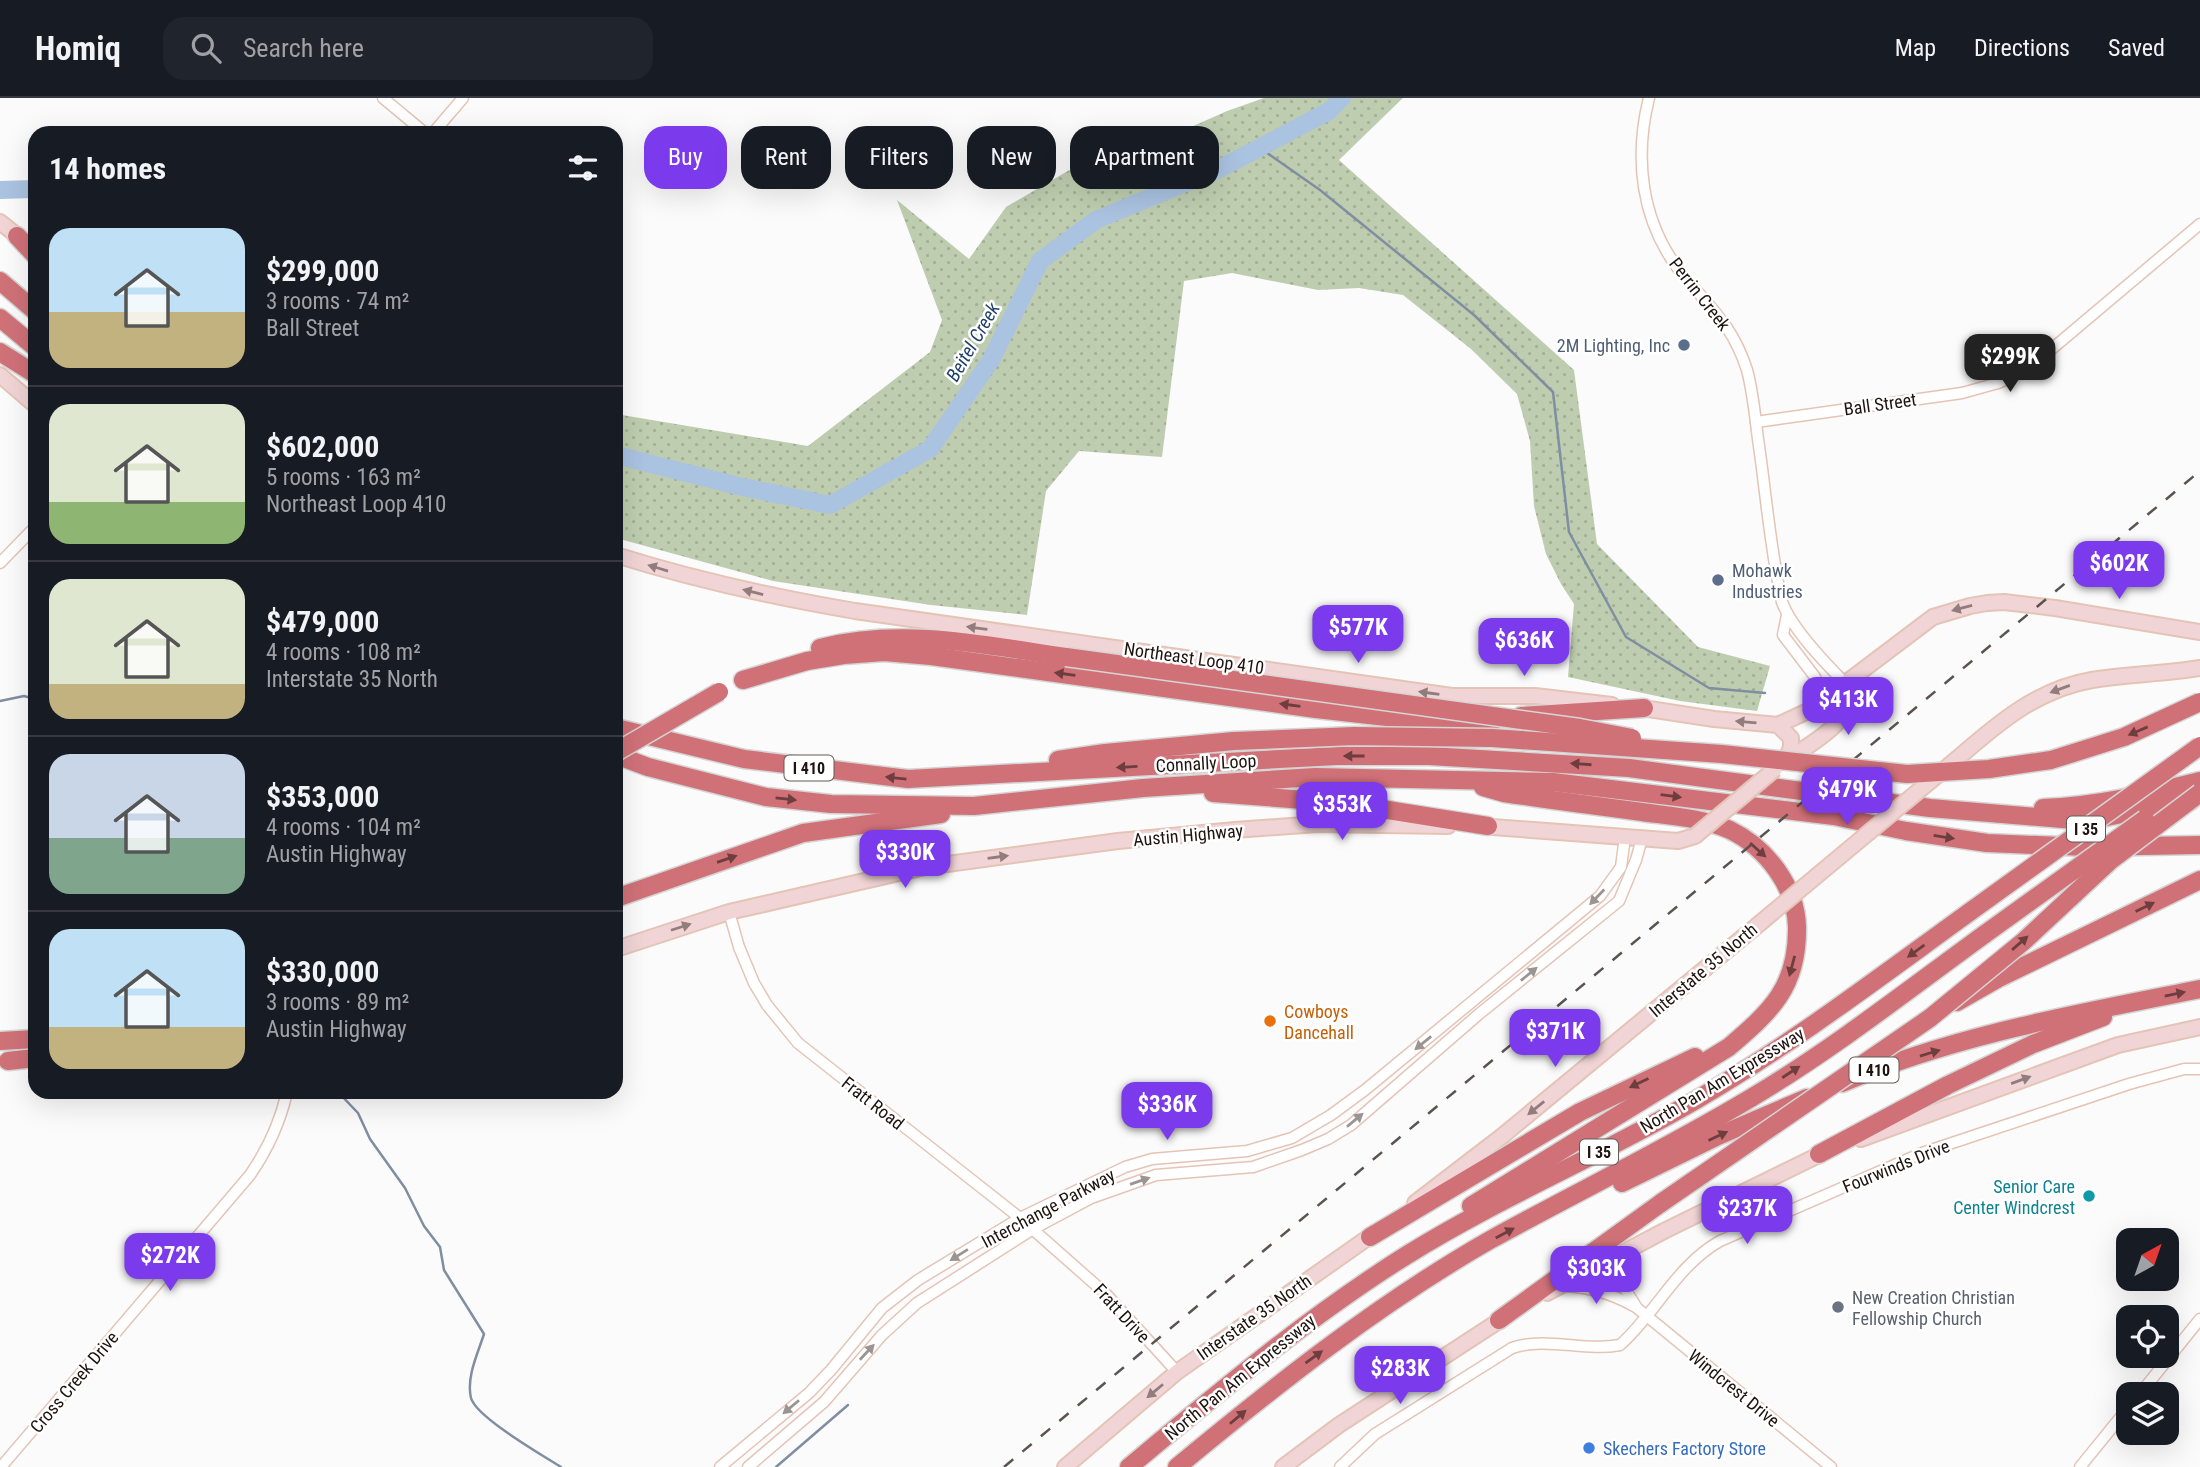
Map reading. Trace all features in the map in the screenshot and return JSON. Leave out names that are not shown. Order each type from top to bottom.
[{"type":"highway","points":[[17,236],[28,248]]},
{"type":"highway","points":[[0,281],[28,305]]},
{"type":"highway","points":[[0,318],[28,341]]},
{"type":"highway","points":[[0,352],[28,370]]},
{"type":"highway","points":[[623,750],[719,692],[797,654],[876,638],[968,642],[1580,729],[1722,754]]},
{"type":"highway","points":[[743,680],[807,661],[884,652],[931,656],[1316,709],[1431,722],[1868,800]]},
{"type":"highway","points":[[964,775],[1105,753],[1234,741],[1354,736],[1492,738],[1722,754],[1908,774],[1989,769],[2051,761],[2092,749],[2157,724],[2200,702]]},
{"type":"highway","points":[[1431,722],[1644,708]]},
{"type":"highway","name":"Connally Loop","points":[[623,730],[744,760],[908,779],[1337,756],[1429,756],[1629,768],[1868,800],[1966,810]]},
{"type":"highway","name":"North Pan Am Expressway","points":[[1129,1467],[1289,1336],[1409,1254],[1725,1083],[1785,1045],[2200,746]]},
{"type":"highway","name":"Connally Loop","points":[[623,757],[648,767],[765,797],[831,804],[910,806],[1003,803],[1143,788],[1315,777],[1456,780]]},
{"type":"highway","points":[[1456,780],[1553,782],[1596,786],[1834,816],[1906,831],[1987,843],[2086,847],[2200,845]]},
{"type":"highway","name":"I 410","points":[[1409,1254],[1471,1206],[1721,1052],[1765,1017],[1778,1000],[1792,967],[1796,948],[1796,909],[1784,879],[1765,856],[1744,838],[1729,830],[1694,819],[1504,793],[1456,780]]},
{"type":"highway","points":[[1966,810],[2080,806],[2134,797],[2200,780]]},
{"type":"highway","name":"North Pan Am Expressway","points":[[1177,1467],[1270,1390],[1357,1326],[1489,1241],[1796,1070],[2200,780]]},
{"type":"highway","points":[[1143,788],[1344,803],[1488,826]]},
{"type":"highway","points":[[1930,1018],[2024,941],[2111,860],[2200,795]]},
{"type":"highway","name":"I 410","points":[[1966,810],[2086,821],[2186,802],[2200,795]]},
{"type":"highway","points":[[623,896],[803,832],[912,819],[1003,803]]},
{"type":"highway","points":[[2155,845],[2200,839]]},
{"type":"highway","points":[[1499,1320],[1661,1203],[1930,1018],[1999,978],[2200,880]]},
{"type":"highway","name":"I 410","points":[[1566,1200],[1598,1195],[1748,1123],[1867,1073],[1950,1047],[2074,1014],[2200,989]]},
{"type":"highway","points":[[1819,1154],[1948,1085],[2033,1044],[2147,1000]]},
{"type":"highway","points":[[1370,1237],[1580,1112],[1702,1053],[1765,1017]]},
{"type":"highway","points":[[0,1040],[28,1039]]},
{"type":"highway","points":[[8,1061],[28,1060]]},
{"type":"main road","points":[[0,222],[28,243]]},
{"type":"main road","points":[[0,375],[28,399]]},
{"type":"main road","name":"Northeast Loop 410","points":[[623,557],[768,596],[869,613],[1452,696],[1535,696],[1778,725]]},
{"type":"main road","points":[[1780,765],[1791,748],[1791,738],[1778,725],[1810,710],[1933,617],[1978,604],[2004,602],[2200,632]]},
{"type":"main road","name":"Interstate 35 North","points":[[1065,1467],[1177,1372],[1370,1237],[1501,1137],[1999,723],[2026,704],[2091,680],[2200,668]]},
{"type":"main road","name":"Austin Highway","points":[[623,947],[729,912],[925,867],[1118,841],[1318,824],[1488,826],[1678,841],[1695,836],[1780,765],[1841,721],[1849,707],[1850,695],[1846,684]]},
{"type":"main road","points":[[1283,1467],[1339,1425],[1499,1320],[1619,1254],[1819,1154],[2118,1045],[2200,1027]]},
{"type":"main road","points":[[0,1040],[28,1032]]},
{"type":"street","points":[[383,98],[417,126]]},
{"type":"street","points":[[439,126],[463,98]]},
{"type":"street","name":"Perrin Creek","points":[[1649,98],[1640,157],[1651,216],[1673,261],[1712,306],[1733,337],[1747,372],[1778,585],[1787,615],[1826,664],[1846,684]]},
{"type":"street","name":"Ball Street","points":[[1756,422],[1962,393],[1998,383],[2047,354],[2200,224]]},
{"type":"street","points":[[0,563],[28,534]]},
{"type":"street","name":"Perrin Creek","points":[[1787,615],[1783,635],[1815,677],[1820,691],[1810,710]]},
{"type":"street","name":"Interchange Parkway","points":[[720,1467],[809,1393],[883,1308],[918,1280],[1020,1217],[1125,1167],[1153,1159],[1247,1151],[1292,1138],[1331,1115],[1426,1041],[1600,896],[1620,867],[1625,837]]},
{"type":"street","name":"Interchange Parkway","points":[[748,1467],[824,1402],[883,1335],[917,1303],[1033,1229],[1091,1198],[1156,1175],[1253,1167],[1328,1139],[1351,1125],[1479,1014],[1619,901],[1642,838]]},
{"type":"street","name":"Fratt Road","points":[[729,912],[739,947],[754,983],[774,1015],[799,1043],[1020,1217],[1065,1257]]},
{"type":"street","name":"Fourwinds Drive","points":[[1340,1467],[1374,1434],[1512,1348],[1526,1343],[1604,1349],[1620,1345],[1689,1264],[1704,1250],[1720,1241],[1922,1153],[2129,1084],[2184,1069],[2200,1069]]},
{"type":"street","name":"Cross Creek Drive","points":[[1,1467],[250,1175],[274,1134],[284,1099]]},
{"type":"street","name":"Windcrest Drive","points":[[1619,1254],[1620,1281],[1637,1308]]},
{"type":"street","name":"Fratt Drive","points":[[1065,1257],[1107,1294],[1177,1372]]},
{"type":"street","name":"Windcrest Drive","points":[[1560,1286],[1586,1287],[1604,1292],[1637,1308],[1826,1466]]},
{"type":"street","points":[[2150,1382],[2199,1323]]},
{"type":"street","points":[[2081,1467],[2116,1423]]},
{"type":"green space","points":[[1264,98],[1403,98],[1339,160],[1574,370],[1597,544],[1698,647],[1770,666],[1757,711],[1680,701],[1568,677],[1574,604],[1546,554],[1534,506],[1530,441],[1517,394],[1471,349],[1403,295],[1359,288],[1318,290],[1232,273],[1184,281],[1162,457],[1079,451],[1046,491],[1027,615],[931,605],[773,581],[623,540],[623,415],[808,446],[930,352],[942,320],[897,200],[969,259],[1006,207],[1037,189],[1056,189],[1056,178],[1070,170],[1070,189],[1219,189],[1219,126],[1193,126]]},
{"type":"waterway","name":"Beitel Creek","points":[[623,457],[738,486],[830,505],[930,449],[991,360],[1040,261],[1096,220],[1219,169],[1329,111],[1342,98]]},
{"type":"waterway","points":[[1260,148],[1320,190],[1474,315],[1553,392],[1569,532],[1626,637],[1709,688],[1765,693]]},
{"type":"waterway","name":"Beitel Creek","points":[[0,190],[28,189]]},
{"type":"waterway","points":[[0,701],[28,697]]},
{"type":"waterway","points":[[345,1099],[358,1113],[370,1139],[405,1188],[424,1226],[440,1247],[444,1270],[484,1334],[473,1365],[471,1398],[484,1415],[561,1467]]},
{"type":"waterway","points":[[776,1467],[848,1405]]},
{"type":"railway","points":[[1004,1467],[2200,471]]},
{"type":"place","name":"2M Lighting, Inc","points":[[1684,345]]},
{"type":"place","name":"Mohawk Industries","points":[[1718,580]]},
{"type":"place","name":"Cowboys Dancehall","points":[[1270,1021]]},
{"type":"place","name":"Senior Care Center Windcrest","points":[[2089,1196]]},
{"type":"place","name":"New Creation Christian Fellowship Church","points":[[1838,1307]]},
{"type":"place","name":"Skechers Factory Store","points":[[1589,1448]]}]
